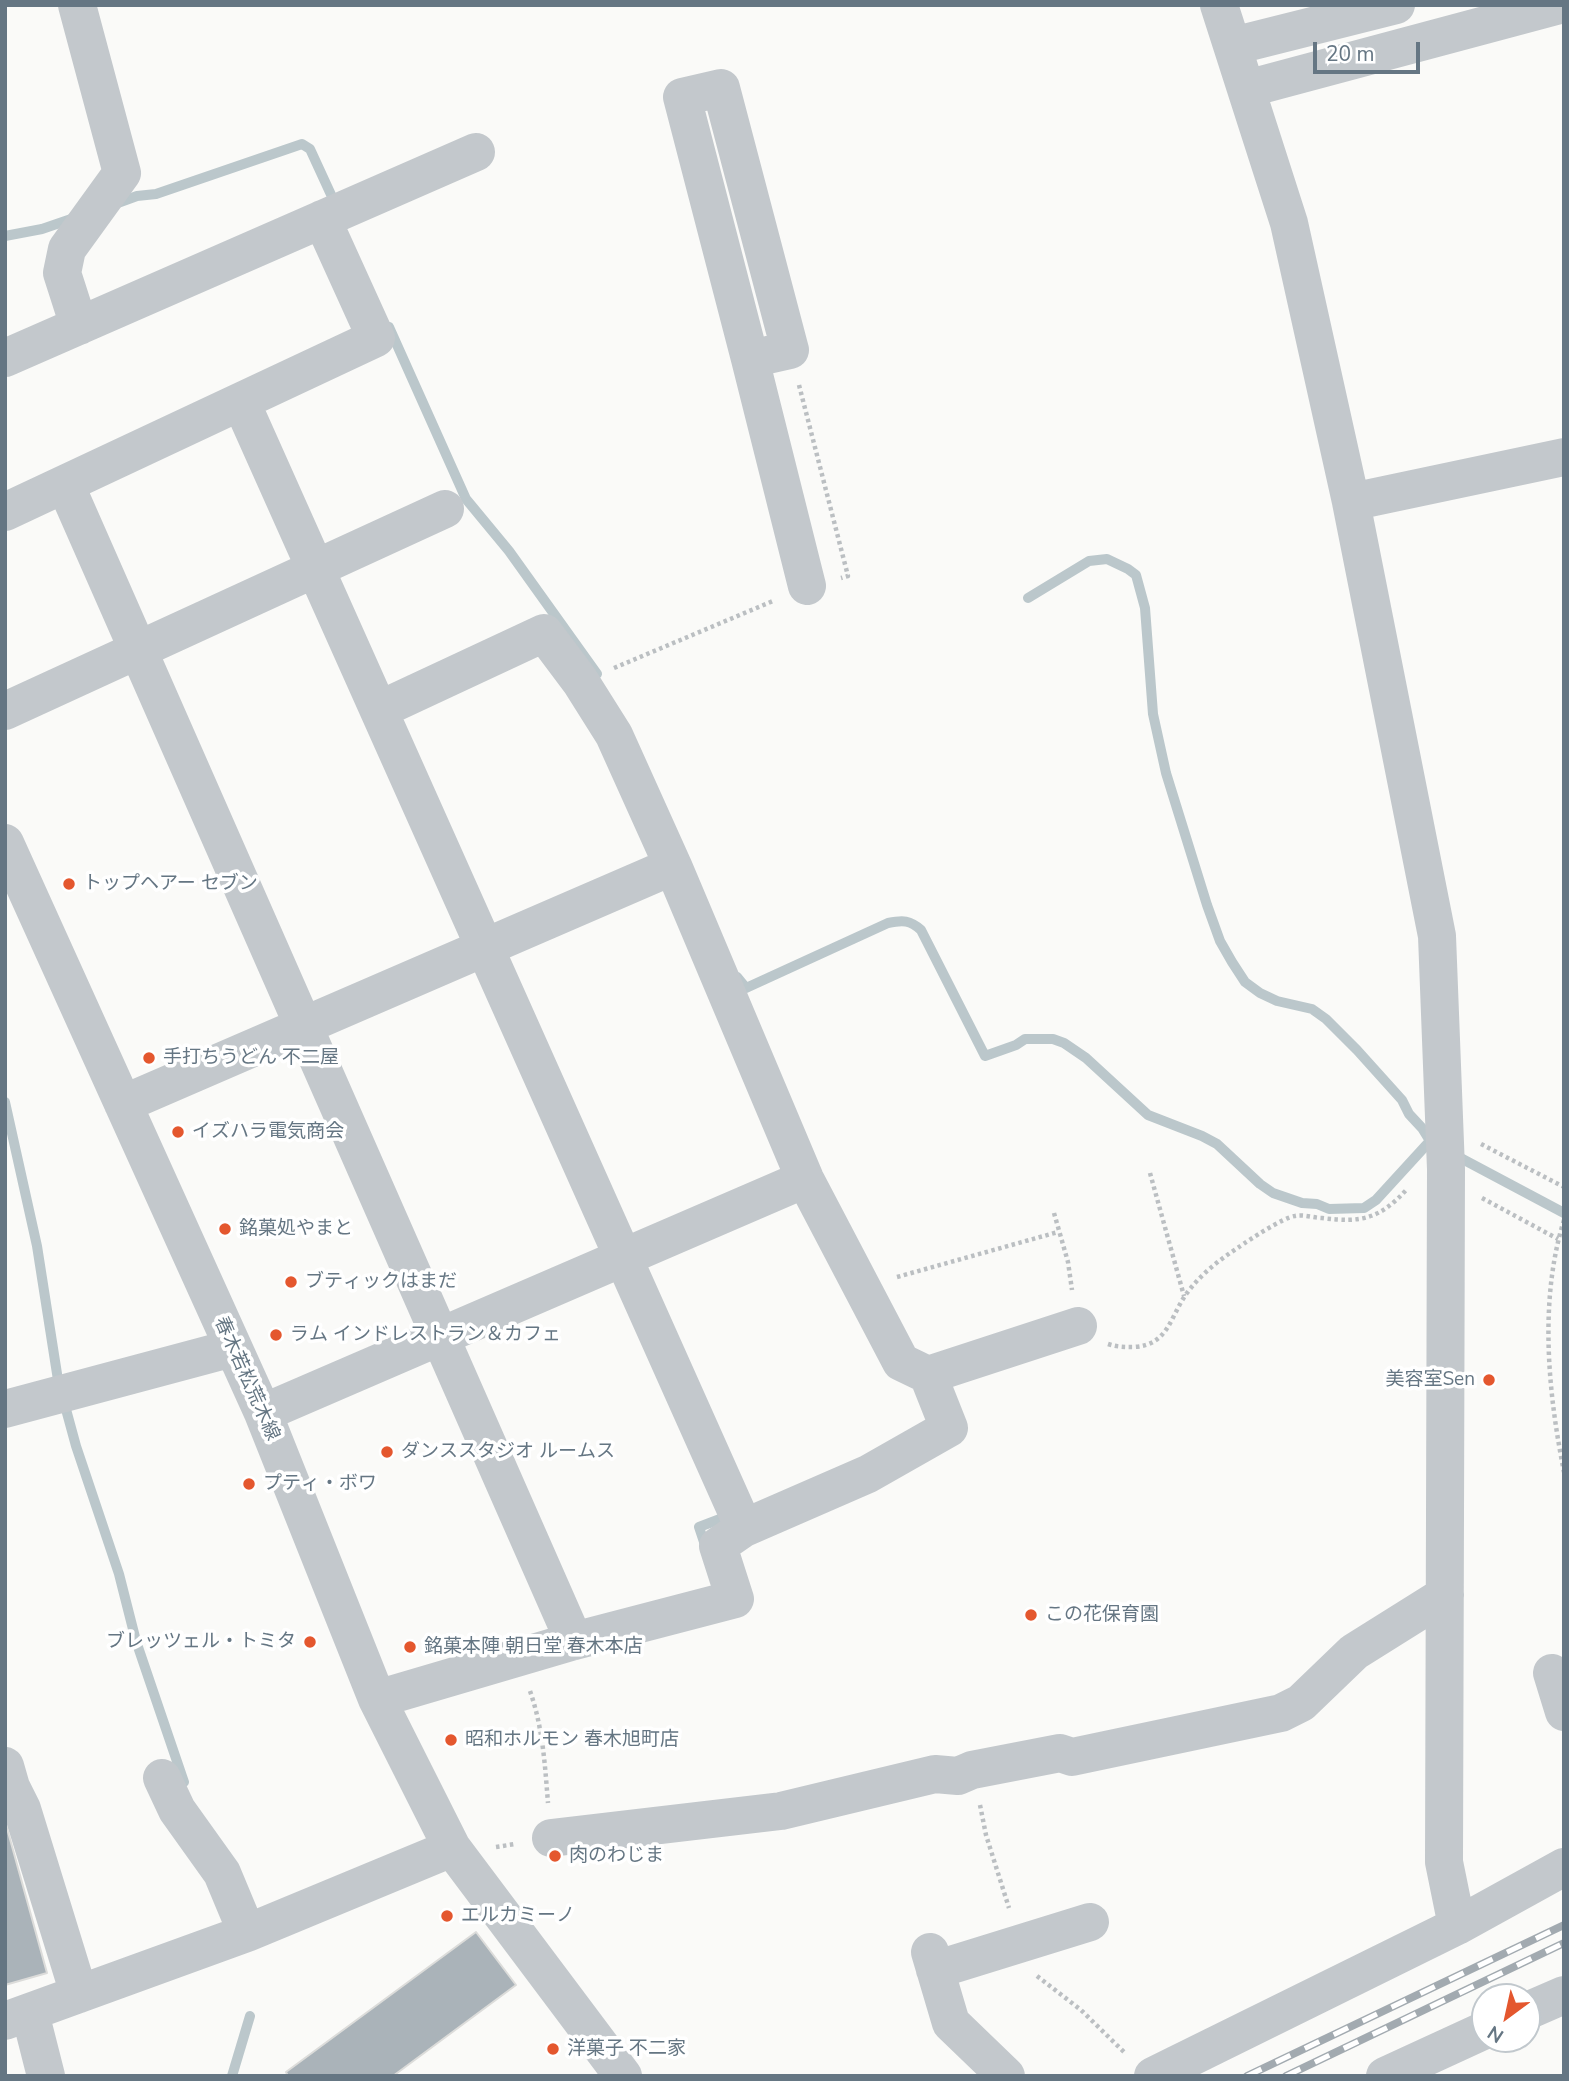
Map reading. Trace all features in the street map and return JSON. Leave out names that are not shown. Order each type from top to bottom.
[{"type":"street","points":[[77,5],[122,173],[67,249],[61,273],[79,326]]},
{"type":"street","points":[[1219,5],[1289,223],[1351,502],[1437,936],[1445,1595],[1444,1862],[1457,1926]]},
{"type":"street","points":[[1233,46],[1396,5]]},
{"type":"street","points":[[1246,89],[1560,5]]},
{"type":"street","points":[[750,359],[790,349],[721,88],[682,97],[807,586]]},
{"type":"street","points":[[5,358],[476,152]]},
{"type":"street","points":[[5,512],[376,338],[322,219]]},
{"type":"street","points":[[240,401],[744,1528]]},
{"type":"street","points":[[1351,502],[1564,457]]},
{"type":"street","points":[[65,484],[574,1641]]},
{"type":"street","points":[[5,711],[445,509]]},
{"type":"street","points":[[377,1699],[574,1641],[735,1599],[718,1546],[744,1528],[868,1474],[949,1428],[928,1376],[901,1362],[805,1179],[673,866],[614,736],[580,681],[544,633],[379,710]]},
{"type":"street","name":"春木若松荒木線","points":[[5,843],[263,1413],[377,1699],[454,1850],[623,2076]]},
{"type":"street","points":[[123,1104],[673,866]]},
{"type":"street","points":[[263,1413],[805,1179]]},
{"type":"street","points":[[928,1376],[1078,1326]]},
{"type":"street","points":[[5,1409],[233,1348]]},
{"type":"street","points":[[551,1838],[781,1811],[935,1774],[958,1776],[972,1770],[1060,1753],[1072,1757],[1281,1713],[1301,1703],[1354,1653],[1445,1595]]},
{"type":"street","points":[[1552,1673],[1564,1713]]},
{"type":"street","points":[[5,1766],[11,1787],[22,1809],[79,1994]]},
{"type":"street","points":[[162,1778],[177,1810],[222,1873],[247,1933]]},
{"type":"street","points":[[46,2076],[17,2017],[247,1933],[454,1850]]},
{"type":"street","points":[[1153,2076],[1457,1926],[1564,1867]]},
{"type":"street","points":[[1006,2076],[951,2023],[933,1961],[1074,1919]]},
{"type":"street","points":[[1541,2005],[1564,1995]]},
{"type":"street","points":[[1386,2075],[1471,2037]]},
{"type":"path","points":[[613,668],[807,586]]},
{"type":"path","points":[[1441,1163],[1564,1187]]},
{"type":"path","points":[[1441,1163],[1558,1239]]},
{"type":"path","points":[[1054,1213],[1068,1262],[1078,1326],[1111,1345],[1146,1346],[1160,1337],[1184,1296],[1203,1273],[1238,1247],[1295,1216],[1361,1220],[1396,1202],[1441,1163]]},
{"type":"path","points":[[1150,1174],[1184,1296]]},
{"type":"path","points":[[1564,1220],[1558,1239],[1549,1301],[1555,1430],[1564,1472]]},
{"type":"path","points":[[861,1287],[1058,1232]]},
{"type":"path","points":[[454,1850],[551,1838],[543,1745],[536,1708],[519,1657]]},
{"type":"building","points":[[5,1821],[47,1973],[5,1985]]},
{"type":"building","points":[[476,1932],[516,1985],[393,2076],[288,2076],[286,2072]]},
{"type":"waterway","points":[[115,204],[137,196],[156,194],[302,144],[310,149],[333,199]]},
{"type":"waterway","points":[[5,236],[42,229],[77,217]]},
{"type":"waterway","points":[[389,327],[466,499],[509,551],[597,674]]},
{"type":"waterway","points":[[1028,598],[1089,561],[1107,559],[1136,575],[1145,608],[1153,714],[1166,773],[1220,941],[1245,982],[1277,1001],[1312,1009],[1326,1019],[1402,1100],[1409,1114],[1430,1141]]},
{"type":"waterway","points":[[737,977],[746,988],[888,923],[906,922],[921,930],[985,1056],[1025,1039],[1053,1039],[1064,1043],[1086,1058],[1148,1115],[1217,1144],[1273,1193],[1329,1209],[1364,1208],[1376,1200],[1430,1141],[1435,1144]]},
{"type":"waterway","points":[[5,1102],[37,1246],[58,1380],[76,1446],[119,1574],[136,1641],[184,1782]]},
{"type":"waterway","points":[[1453,1154],[1564,1213]]},
{"type":"waterway","points":[[706,1548],[699,1527],[720,1519]]},
{"type":"waterway","points":[[232,2076],[250,2016]]},
{"type":"railway","points":[[1247,2076],[1564,1925]]},
{"type":"railway","points":[[1286,2076],[1564,1943]]},
{"type":"place","name":"トップヘアー セブン","points":[[69,884]]},
{"type":"place","name":"手打ちうどん 不二屋","points":[[149,1058]]},
{"type":"place","name":"イズハラ電気商会","points":[[178,1132]]},
{"type":"place","name":"銘菓処やまと","points":[[225,1229]]},
{"type":"place","name":"ブティックはまだ","points":[[291,1282]]},
{"type":"place","name":"ラム インドレストラン＆カフェ","points":[[276,1335]]},
{"type":"place","name":"美容室Sen","points":[[1489,1380]]},
{"type":"place","name":"ダンススタジオ ルームス","points":[[387,1452]]},
{"type":"place","name":"プティ・ボワ","points":[[249,1484]]},
{"type":"place","name":"この花保育園","points":[[1031,1615]]},
{"type":"place","name":"ブレッツェル・トミタ","points":[[310,1642]]},
{"type":"place","name":"銘菓本陣 朝日堂 春木本店","points":[[410,1647]]},
{"type":"place","name":"昭和ホルモン 春木旭町店","points":[[451,1740]]},
{"type":"place","name":"肉のわじま","points":[[555,1856]]},
{"type":"place","name":"エルカミーノ","points":[[447,1916]]},
{"type":"place","name":"洋菓子 不二家","points":[[553,2049]]}]
